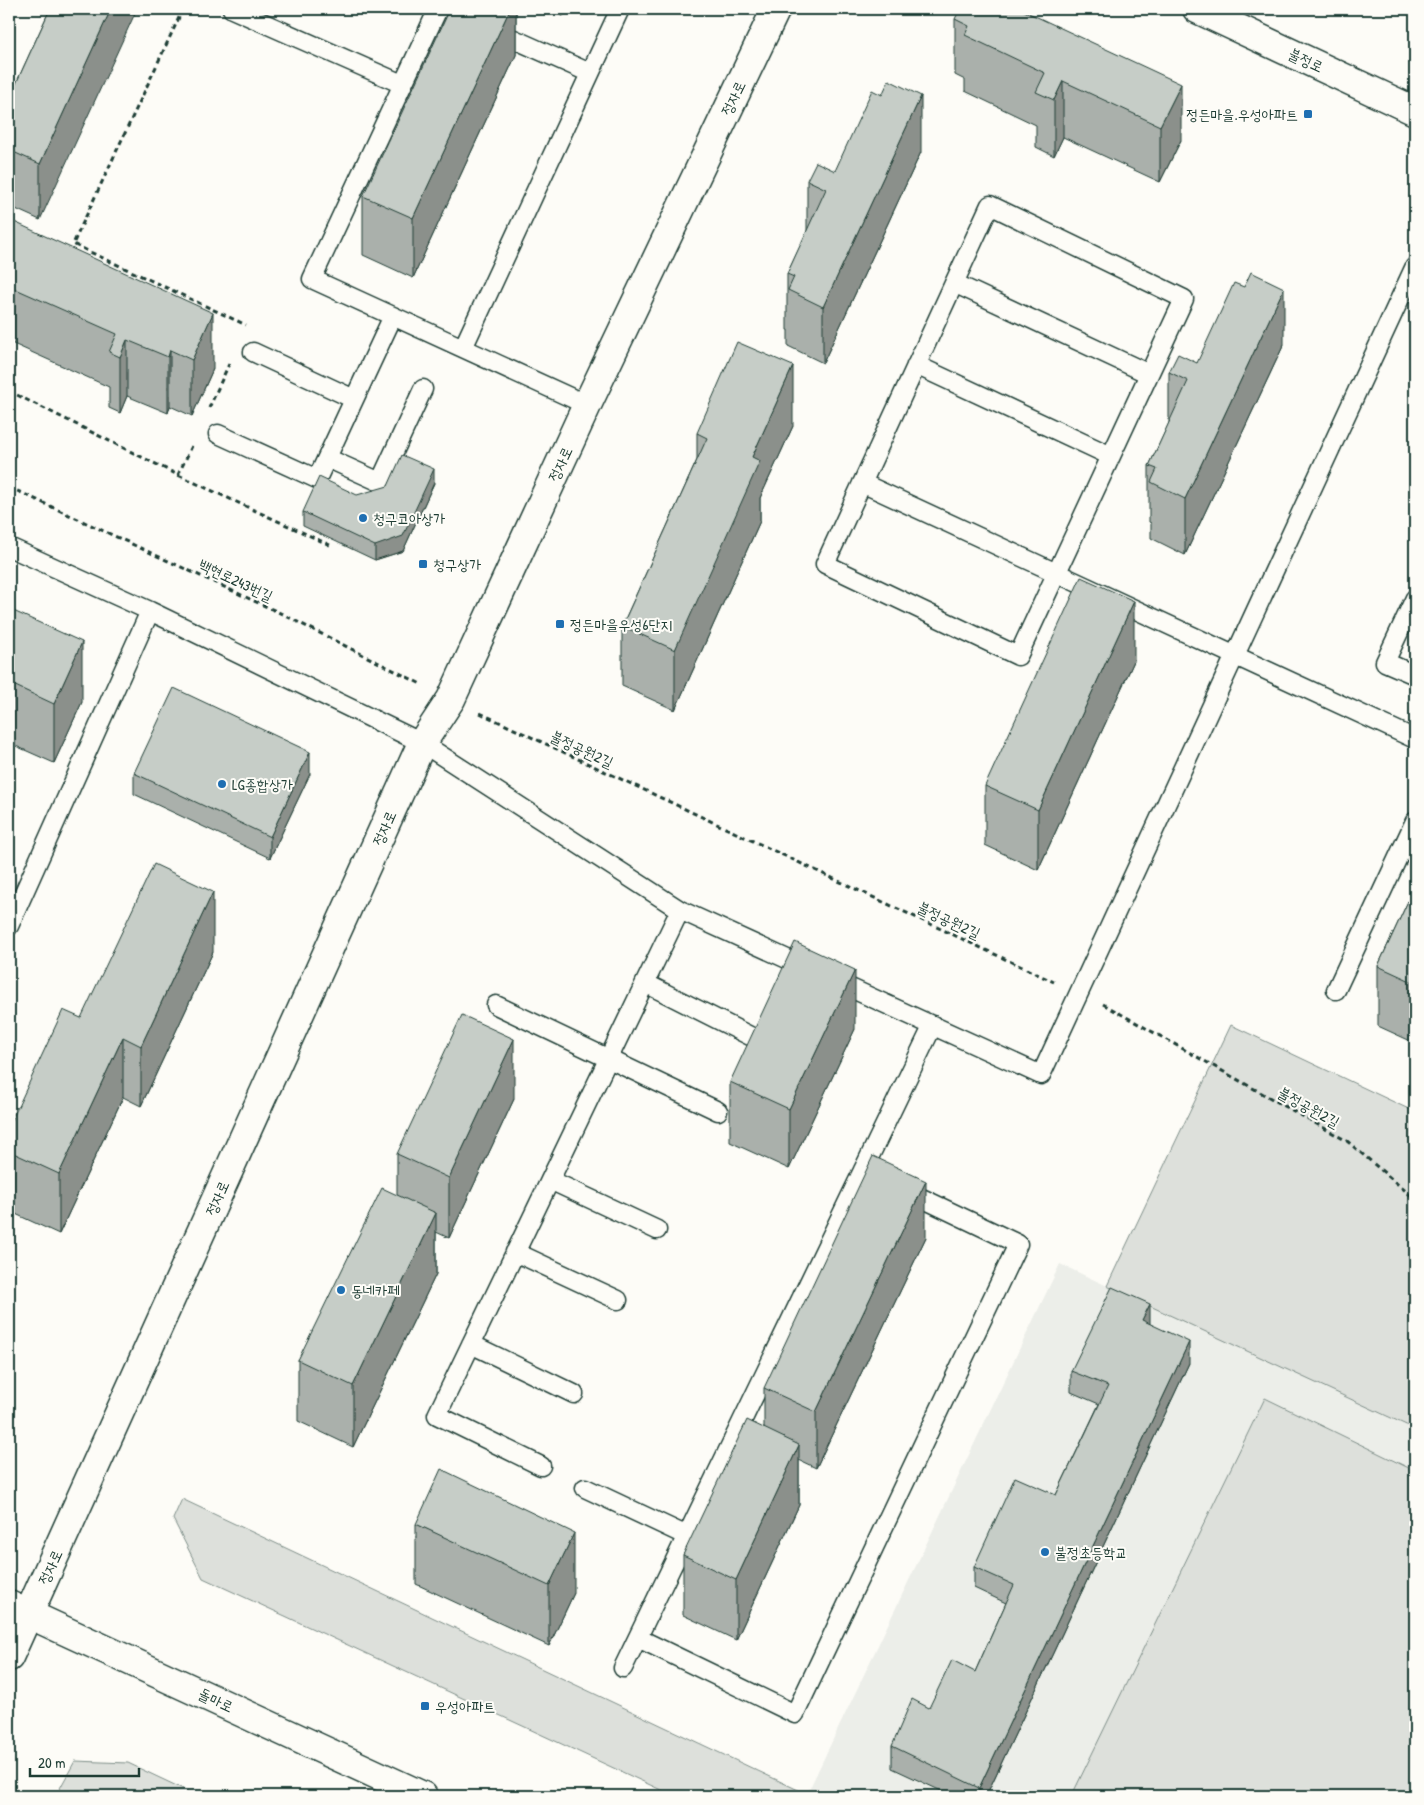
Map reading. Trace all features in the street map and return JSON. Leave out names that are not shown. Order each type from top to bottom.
[{"type":"street","name":"정자로","points":[[9,1657],[18,1609],[422,744],[451,699],[587,405],[776,9]]},
{"type":"street","name":"불정로","points":[[1197,9],[1415,111]]},
{"type":"street","name":"돌마로","points":[[18,1609],[424,1796]]},
{"type":"lane","points":[[232,9],[402,84]]},
{"type":"lane","points":[[438,9],[312,279],[587,405]]},
{"type":"lane","points":[[463,348],[620,9]]},
{"type":"lane","points":[[483,25],[590,73]]},
{"type":"lane","points":[[990,206],[1184,299],[1018,656],[825,564],[916,365],[990,206]]},
{"type":"lane","points":[[9,547],[150,611],[422,744],[680,910],[1041,1075],[1415,266]]},
{"type":"lane","points":[[954,283],[1149,374]]},
{"type":"lane","points":[[218,434],[317,479],[393,316]]},
{"type":"lane","points":[[253,352],[354,399]]},
{"type":"lane","points":[[916,365],[1111,456]]},
{"type":"lane","points":[[327,458],[380,482],[423,389]]},
{"type":"lane","points":[[862,483],[1415,738]]},
{"type":"lane","points":[[1415,598],[1385,662],[1415,675]]},
{"type":"lane","points":[[9,926],[150,611]]},
{"type":"lane","points":[[1336,990],[1415,821]]},
{"type":"lane","points":[[541,1466],[437,1415],[680,910]]},
{"type":"lane","points":[[645,982],[754,1038]]},
{"type":"lane","points":[[496,1005],[718,1111]]},
{"type":"lane","points":[[623,1668],[933,1025]]},
{"type":"lane","points":[[638,1638],[795,1714],[1018,1244],[863,1170]]},
{"type":"lane","points":[[550,1180],[657,1230]]},
{"type":"lane","points":[[515,1252],[618,1300]]},
{"type":"lane","points":[[471,1344],[574,1394]]},
{"type":"lane","points":[[585,1488],[687,1536]]},
{"type":"path","points":[[183,9],[73,244],[247,326],[243,334]]},
{"type":"path","points":[[207,413],[231,361]]},
{"type":"path","points":[[9,391],[178,475],[332,546]]},
{"type":"path","points":[[178,475],[194,440]]},
{"type":"path","name":"백현로243번길","points":[[9,487],[278,612],[451,699]]},
{"type":"path","name":"불정공원2길","points":[[451,699],[1058,984]]},
{"type":"path","name":"불정공원2길","points":[[1094,1000],[1347,1141],[1415,1199]]},
{"type":"shaded area","points":[[1231,1025],[1415,1112],[1415,1429],[1107,1286]]},
{"type":"shaded area","points":[[1060,1264],[1415,1429],[1415,1796],[811,1796],[807,1794]]},
{"type":"shaded area","points":[[1265,1398],[1415,1471],[1415,1778],[1406,1796],[1086,1796],[1074,1791]]},
{"type":"shaded area","points":[[182,1499],[811,1796],[674,1796],[203,1578],[173,1519]]},
{"type":"shaded area","points":[[75,1761],[128,1763],[198,1796],[71,1796],[59,1790]]},
{"type":"building","points":[[50,9],[111,9],[40,164],[9,150],[9,99]]},
{"type":"building","points":[[450,9],[510,9],[413,218],[363,196]]},
{"type":"building","points":[[960,9],[1020,9],[1181,84],[1160,126],[1063,81],[1054,100],[1036,92],[1045,73],[965,35],[969,26],[955,19]]},
{"type":"building","points":[[889,80],[921,96],[823,307],[788,290],[794,277],[787,274],[826,189],[807,180],[816,162],[835,171],[872,90],[882,95]]},
{"type":"building","points":[[10,220],[213,313],[192,360],[170,350],[168,357],[127,340],[120,357],[109,352],[117,334],[9,286]]},
{"type":"building","points":[[1251,272],[1284,288],[1185,499],[1151,482],[1157,469],[1149,466],[1188,381],[1169,372],[1178,354],[1197,363],[1234,283],[1244,287]]},
{"type":"building","points":[[737,342],[793,366],[752,457],[760,461],[675,650],[622,626],[707,438],[697,433]]},
{"type":"building","name":"청구코아상가","points":[[402,455],[434,469],[403,536],[375,546],[303,512],[319,477],[357,495],[388,486]]},
{"type":"building","points":[[1081,577],[1134,601],[1038,810],[985,786]]},
{"type":"building","points":[[9,609],[82,642],[54,704],[9,683]]},
{"type":"building","name":"LG종합상가","points":[[174,688],[310,752],[270,837],[134,773]]},
{"type":"building","points":[[154,864],[213,892],[141,1046],[123,1037],[59,1174],[9,1151],[9,1126],[63,1010],[81,1018]]},
{"type":"building","points":[[1415,886],[1415,983],[1378,966]]},
{"type":"building","points":[[795,942],[855,970],[789,1109],[730,1082]]},
{"type":"building","points":[[462,1015],[514,1039],[449,1178],[397,1154]]},
{"type":"building","points":[[873,1156],[926,1181],[816,1412],[764,1388]]},
{"type":"building","points":[[382,1188],[436,1213],[353,1386],[298,1360]]},
{"type":"building","name":"불정초등학교","points":[[1112,1287],[1150,1304],[1142,1320],[1189,1342],[979,1788],[892,1746],[912,1699],[929,1708],[952,1660],[975,1672],[1014,1585],[974,1567],[1015,1477],[1056,1495],[1108,1386],[1071,1371]]},
{"type":"building","points":[[747,1420],[799,1445],[736,1580],[683,1555]]},
{"type":"building","points":[[441,1469],[574,1533],[549,1586],[416,1524]]},
{"type":"place","name":"정든마을.우성아파트","points":[[1308,114]]},
{"type":"place","name":"청구코아상가","points":[[363,518]]},
{"type":"place","name":"청구상가","points":[[423,564]]},
{"type":"place","name":"정든마을우성6단지","points":[[560,624]]},
{"type":"place","name":"LG종합상가","points":[[222,784]]},
{"type":"place","name":"동네카페","points":[[341,1290]]},
{"type":"place","name":"불정초등학교","points":[[1045,1552]]},
{"type":"place","name":"우성아파트","points":[[425,1706]]}]
